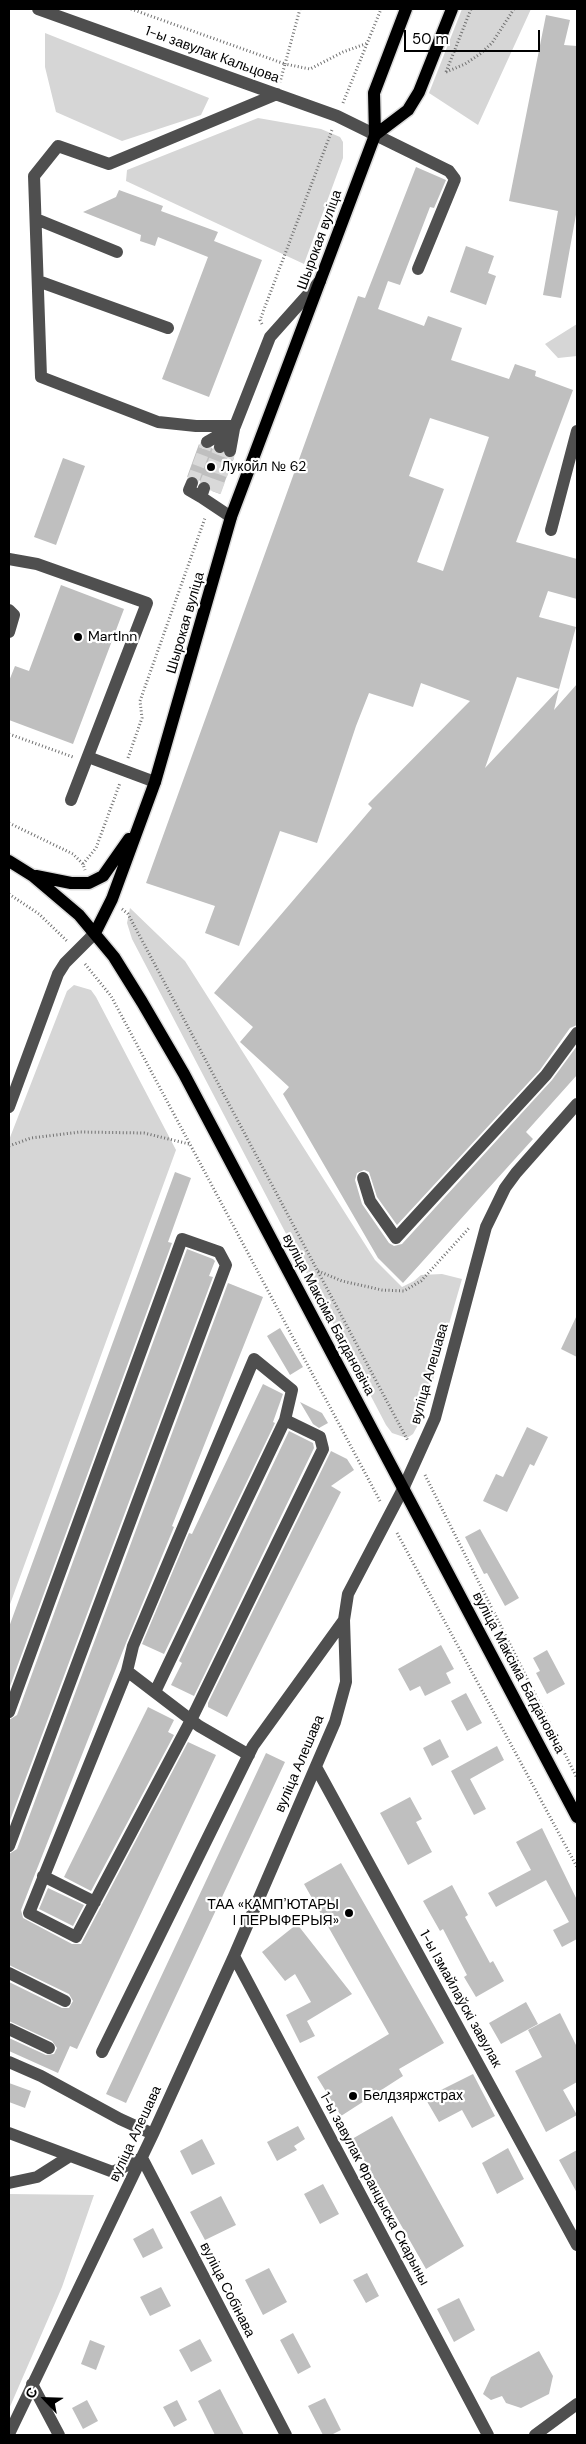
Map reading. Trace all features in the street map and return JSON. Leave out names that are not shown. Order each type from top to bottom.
[{"type":"main road","name":"Шырокая вуліца","points":[[95,933],[112,899],[155,782],[231,517],[375,136],[374,93],[406,9]]},
{"type":"main road","points":[[375,136],[408,110],[419,92],[452,9]]},
{"type":"main road","points":[[33,876],[71,883],[89,883],[103,876],[140,824]]},
{"type":"main road","name":"вуліца Максіма Багдановіча","points":[[9,861],[33,876],[78,915],[95,933],[114,957],[184,1074],[577,1817]]},
{"type":"street","name":"1-ы завулак Кальцова","points":[[38,9],[338,116],[375,136],[450,171],[455,179],[418,269]]},
{"type":"street","points":[[235,426],[196,426],[158,422],[41,377],[34,176],[58,146],[109,164],[277,94]]},
{"type":"street","points":[[36,219],[117,252]]},
{"type":"street","points":[[219,447],[235,426],[270,336],[322,279]]},
{"type":"street","points":[[38,281],[168,328]]},
{"type":"street","points":[[551,530],[577,431]]},
{"type":"street","points":[[204,493],[231,517]]},
{"type":"street","points":[[9,558],[37,564],[146,603],[71,800]]},
{"type":"street","points":[[9,610],[14,615],[9,632]]},
{"type":"street","points":[[88,757],[155,782]]},
{"type":"street","name":"Шырокая вуліца","points":[[9,1107],[58,974],[75,952],[95,933]]},
{"type":"street","points":[[363,1178],[370,1200],[396,1238],[546,1075],[577,1033]]},
{"type":"street","name":"вуліца Алешава","points":[[9,2434],[153,2134],[234,1956],[335,1722],[344,1692],[344,1620],[352,1583],[389,1517],[435,1418],[481,1244],[495,1207],[516,1173],[577,1104]]},
{"type":"street","points":[[9,1712],[182,1239],[219,1252],[226,1265],[9,1846]]},
{"type":"street","points":[[155,1692],[286,1420],[292,1390],[254,1359],[133,1646],[128,1671],[28,1913],[76,1937],[191,1720],[323,1449],[320,1437],[286,1420]]},
{"type":"street","points":[[102,2052],[249,1755],[344,1620]]},
{"type":"street","points":[[128,1671],[191,1720],[249,1755]]},
{"type":"street","name":"1-ы Ізмайлаўскі завулак","points":[[316,1767],[577,2245]]},
{"type":"street","points":[[43,1876],[95,1902]]},
{"type":"street","name":"1-ы завулак Францыска Скарыны","points":[[234,1956],[488,2435]]},
{"type":"street","points":[[9,1973],[65,2001]]},
{"type":"street","points":[[9,2029],[49,2048]]},
{"type":"street","points":[[9,2062],[41,2076],[120,2119],[153,2134]]},
{"type":"street","points":[[9,2133],[113,2172],[142,2158]]},
{"type":"street","points":[[9,2183],[37,2177],[70,2156]]},
{"type":"street","name":"вуліца Собінава","points":[[142,2158],[286,2435]]},
{"type":"street","points":[[32,2384],[59,2435]]},
{"type":"street","points":[[535,2435],[577,2404]]},
{"type":"path","points":[[131,9],[286,64],[310,69],[343,52],[368,43]]},
{"type":"path","points":[[286,64],[300,9]]},
{"type":"path","points":[[270,336],[260,320],[381,9]]},
{"type":"path","points":[[471,9],[446,72],[465,64],[492,43],[514,9]]},
{"type":"path","points":[[9,823],[73,854],[83,864],[96,848],[142,718],[140,701],[204,493]]},
{"type":"path","points":[[9,734],[81,760],[88,757]]},
{"type":"path","points":[[9,894],[60,932],[111,996],[577,1867]]},
{"type":"path","points":[[128,914],[417,1460],[577,1778]]},
{"type":"path","points":[[9,1146],[31,1138],[80,1132],[144,1133],[190,1144]]},
{"type":"path","points":[[318,1271],[342,1281],[382,1290],[404,1291],[421,1281],[472,1225]]},
{"type":"shaded area","points":[[462,9],[531,9],[478,125],[429,93]]},
{"type":"shaded area","points":[[45,33],[209,98],[201,115],[122,141],[56,112],[45,67]]},
{"type":"shaded area","points":[[258,118],[321,129],[340,137],[343,142],[343,158],[304,264],[126,181],[127,170]]},
{"type":"shaded area","points":[[577,324],[577,356],[558,358],[545,344]]},
{"type":"shaded area","points":[[130,908],[185,961],[375,1260],[402,1287],[421,1275],[442,1274],[462,1279],[426,1404],[413,1434],[407,1438],[392,1433],[386,1425],[132,939],[127,923]]},
{"type":"shaded area","points":[[74,985],[91,990],[96,997],[176,1150],[9,1607],[9,1140],[67,991]]},
{"type":"shaded area","points":[[9,2194],[94,2195],[62,2287],[9,2409]]},
{"type":"building","points":[[546,15],[570,20],[564,45],[577,46],[577,209],[561,298],[543,295],[558,211],[509,201]]},
{"type":"building","points":[[416,167],[446,180],[434,208],[430,207],[400,285],[388,281],[378,309],[424,326],[428,316],[462,328],[451,360],[509,379],[515,364],[536,371],[535,376],[573,390],[516,542],[577,559],[577,599],[548,591],[539,617],[576,627],[554,710],[577,684],[577,1025],[570,1028],[540,1070],[397,1225],[377,1197],[369,1172],[364,1170],[357,1173],[355,1180],[362,1204],[389,1243],[394,1246],[402,1244],[552,1080],[577,1046],[577,1075],[526,1132],[533,1139],[403,1283],[378,1258],[283,1094],[289,1087],[240,1042],[253,1027],[214,993],[372,808],[368,804],[470,701],[421,683],[413,707],[369,693],[317,843],[280,831],[239,946],[205,933],[215,906],[146,883],[358,296],[365,298]],"holes":[[[430,418],[489,437],[443,571],[417,562],[444,489],[409,476]],[[517,677],[559,689],[485,768]]]},
{"type":"building","points":[[119,190],[163,206],[161,211],[218,232],[214,241],[262,260],[209,397],[162,379],[208,257],[158,237],[155,246],[140,241],[141,235],[83,212],[116,197]]},
{"type":"building","points":[[466,246],[494,256],[488,273],[496,276],[486,305],[450,292]]},
{"type":"building","name":"Лукойл № 62","points":[[199,444],[203,449],[212,448],[216,454],[223,455],[228,459],[234,458],[220,494],[212,491],[212,486],[207,480],[200,481],[195,475],[187,477]]},
{"type":"building","points":[[63,458],[85,466],[56,545],[34,537]]},
{"type":"building","name":"MartInn","points":[[61,585],[124,609],[73,744],[9,720],[9,681],[15,666],[29,671]]},
{"type":"building","points":[[175,1172],[191,1178],[168,1242],[172,1243],[9,1689],[9,1627]]},
{"type":"building","points":[[187,1249],[215,1261],[209,1276],[213,1277],[9,1823],[9,1720],[17,1715]]},
{"type":"building","points":[[228,1283],[263,1297],[172,1526],[174,1527],[126,1643],[21,1910],[23,1918],[72,1944],[81,1944],[188,1742],[216,1755],[77,2049],[70,2046],[58,2073],[9,2051],[9,2038],[46,2055],[54,2054],[57,2048],[52,2041],[9,2021],[9,1982],[62,2008],[69,2008],[73,2001],[69,1994],[9,1965],[9,1854],[17,1849]]},
{"type":"building","points":[[577,1315],[577,1357],[561,1349]]},
{"type":"building","points":[[280,1328],[303,1367],[290,1375],[267,1336]]},
{"type":"building","points":[[263,1384],[283,1394],[273,1422],[275,1423],[164,1654],[142,1644],[189,1533],[192,1534]]},
{"type":"building","points":[[300,1402],[322,1413],[328,1423],[319,1428],[313,1424]]},
{"type":"building","points":[[527,1427],[548,1437],[534,1466],[530,1464],[507,1512],[483,1501],[496,1474],[503,1477]]},
{"type":"building","points":[[289,1431],[313,1443],[314,1448],[194,1696],[171,1685],[182,1663],[179,1661]]},
{"type":"building","points":[[331,1451],[347,1459],[354,1470],[331,1486],[341,1492],[227,1717],[208,1707],[208,1703]]},
{"type":"building","points":[[480,1529],[519,1598],[505,1606],[487,1573],[484,1574],[465,1537]]},
{"type":"building","points":[[441,1645],[454,1669],[446,1673],[451,1683],[425,1696],[420,1686],[410,1691],[398,1669]]},
{"type":"building","points":[[547,1650],[565,1684],[547,1694],[536,1673],[540,1671],[533,1658]]},
{"type":"building","points":[[466,1693],[482,1723],[467,1731],[451,1701]]},
{"type":"building","points":[[148,1707],[174,1720],[168,1732],[174,1735],[91,1891],[64,1877]]},
{"type":"building","points":[[440,1739],[449,1757],[432,1766],[423,1748]]},
{"type":"building","points":[[497,1746],[504,1760],[470,1779],[486,1809],[474,1815],[451,1771]]},
{"type":"building","points":[[266,1753],[285,1762],[126,2103],[106,2094]]},
{"type":"building","points":[[410,1797],[422,1819],[416,1822],[432,1852],[408,1865],[380,1813]]},
{"type":"building","points":[[542,1828],[577,1900],[577,1939],[562,1947],[553,1930],[569,1922],[546,1880],[496,1907],[488,1893],[531,1870],[516,1842]]},
{"type":"building","points":[[341,1863],[444,2043],[399,2069],[403,2076],[341,2116],[317,2077],[389,2034],[304,1884]]},
{"type":"building","points":[[452,1885],[468,1915],[465,1917],[490,1963],[493,1961],[504,1981],[476,1997],[464,1977],[467,1975],[443,1929],[440,1931],[423,1901]]},
{"type":"building","points":[[48,1888],[84,1905],[73,1926],[39,1909]]},
{"type":"building","points":[[297,1924],[352,1994],[307,2021],[315,2036],[300,2043],[286,2015],[311,2002],[295,1974],[285,1981],[262,1952]]},
{"type":"building","points":[[526,2002],[538,2024],[501,2044],[489,2023]]},
{"type":"building","points":[[560,2013],[577,2047],[577,2082],[563,2090],[577,2115],[546,2132],[515,2071],[542,2057],[528,2030]]},
{"type":"building","points":[[473,2074],[495,2116],[472,2128],[462,2110],[439,2122],[425,2098]]},
{"type":"building","points":[[9,2083],[31,2091],[25,2108],[9,2102]]},
{"type":"building","points":[[392,2116],[464,2246],[426,2269],[352,2139]]},
{"type":"building","points":[[298,2126],[305,2139],[294,2146],[297,2150],[277,2161],[267,2142]]},
{"type":"building","points":[[202,2139],[215,2164],[192,2175],[180,2151]]},
{"type":"building","points":[[508,2148],[524,2179],[497,2194],[482,2163]]},
{"type":"building","points":[[577,2150],[577,2193],[559,2160]]},
{"type":"building","points":[[323,2184],[339,2214],[320,2224],[304,2194]]},
{"type":"building","points":[[221,2196],[236,2225],[205,2240],[190,2212]]},
{"type":"building","points":[[153,2228],[163,2248],[143,2258],[133,2239]]},
{"type":"building","points":[[269,2268],[287,2302],[263,2315],[245,2280]]},
{"type":"building","points":[[367,2273],[379,2296],[366,2303],[353,2280]]},
{"type":"building","points":[[161,2287],[171,2306],[150,2316],[140,2297]]},
{"type":"building","points":[[459,2298],[475,2330],[454,2342],[437,2309]]},
{"type":"building","points":[[293,2333],[311,2367],[298,2374],[280,2340]]},
{"type":"building","points":[[200,2339],[212,2361],[191,2372],[179,2350]]},
{"type":"building","points":[[90,2340],[105,2346],[96,2370],[81,2364]]},
{"type":"building","points":[[539,2351],[553,2376],[549,2394],[521,2408],[506,2403],[502,2396],[491,2400],[483,2394],[491,2377]]},
{"type":"building","points":[[220,2389],[244,2435],[215,2435],[198,2401]]},
{"type":"building","points":[[325,2398],[341,2430],[331,2435],[323,2435],[308,2406]]},
{"type":"building","points":[[87,2400],[98,2421],[83,2429],[72,2408]]},
{"type":"building","points":[[177,2400],[187,2420],[174,2427],[163,2407]]},
{"type":"tunnel","points":[[192,483],[207,442]]},
{"type":"tunnel","points":[[204,488],[220,447]]},
{"type":"tunnel","points":[[215,492],[230,451]]},
{"type":"place","name":"Лукойл № 62","points":[[211,467]]},
{"type":"place","name":"MartInn","points":[[78,637]]},
{"type":"place","name":"ТАА «КАМПʼЮТАРЫ I ПЕРЫФЕРЫЯ»","points":[[349,1913]]},
{"type":"place","name":"Белдзяржстрах","points":[[353,2096]]}]
